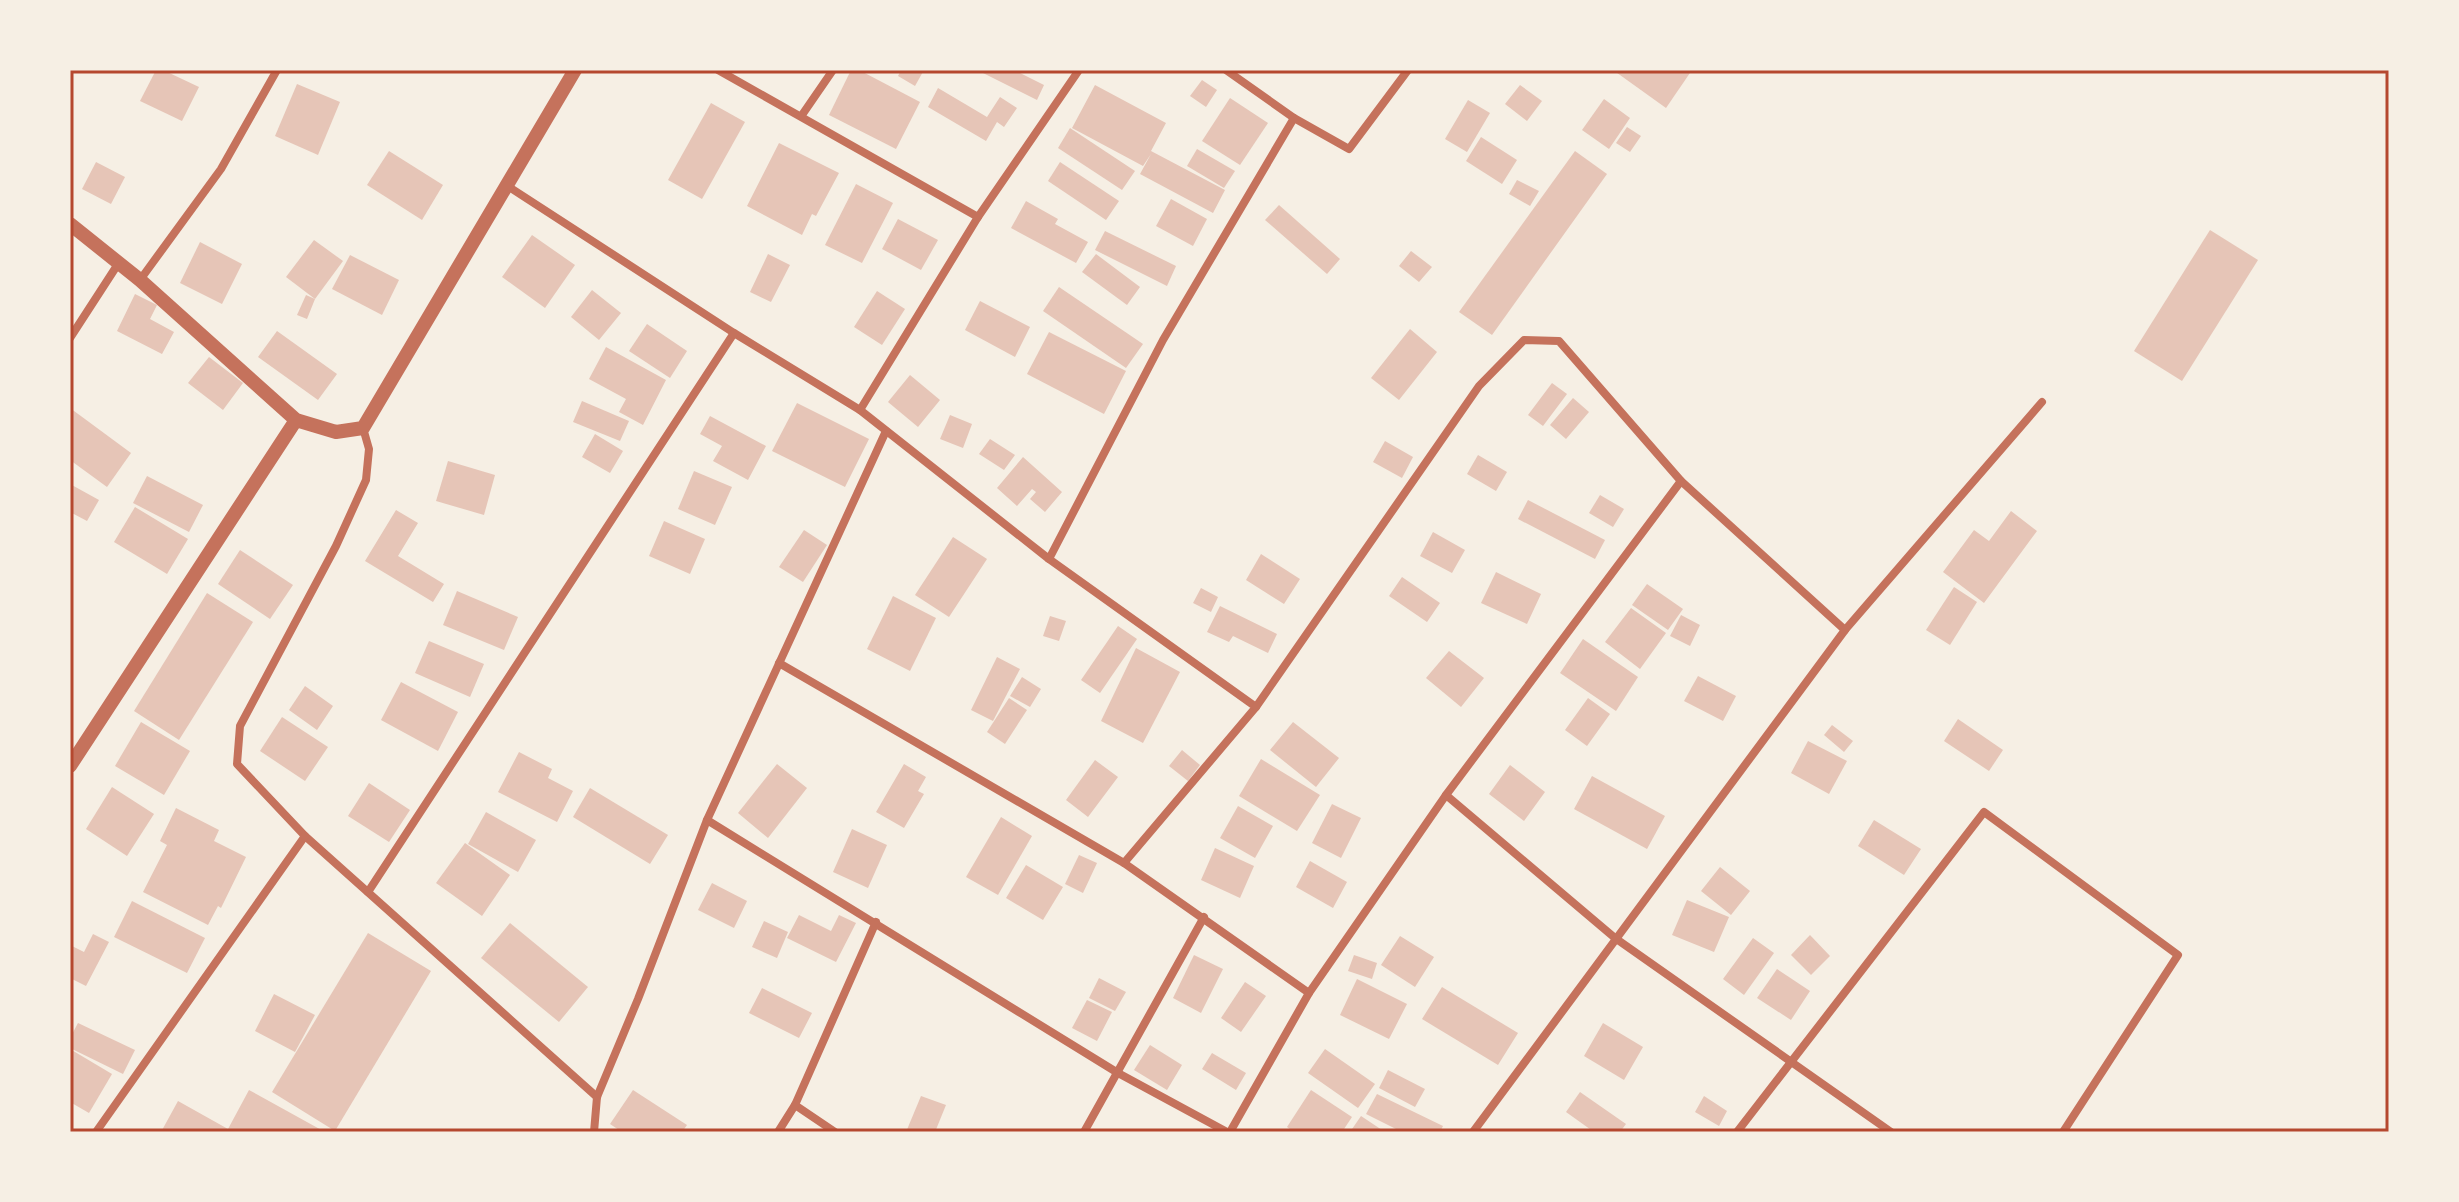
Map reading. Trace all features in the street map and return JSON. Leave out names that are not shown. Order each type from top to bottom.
[{"type":"street","points":[[140,280],[221,169],[277,70]]},
{"type":"street","points":[[575,70],[363,428],[369,449],[366,480],[336,546],[240,726],[237,764],[305,836],[597,1097]]},
{"type":"street","points":[[718,70],[978,217]]},
{"type":"street","points":[[802,115],[833,70]]},
{"type":"street","points":[[860,410],[978,217],[1079,70]]},
{"type":"street","points":[[1226,70],[1294,118],[1349,149],[1408,70]]},
{"type":"street","points":[[1049,559],[1163,340],[1294,118]]},
{"type":"street","points":[[506,185],[734,333],[860,410],[1049,559],[1256,707]]},
{"type":"street","points":[[70,224],[140,280],[296,420],[336,432],[363,428]]},
{"type":"street","points":[[70,338],[118,264]]},
{"type":"street","points":[[368,892],[734,333]]},
{"type":"street","points":[[1124,863],[1256,707],[1479,386],[1524,340],[1559,341],[1681,481],[1845,630]]},
{"type":"street","points":[[1473,1132],[1845,630],[2042,402]]},
{"type":"street","points":[[70,766],[296,420]]},
{"type":"street","points":[[594,1132],[597,1097],[707,820],[886,431]]},
{"type":"street","points":[[707,820],[1118,1073],[1228,1132],[1309,993],[1446,795],[1681,481]]},
{"type":"street","points":[[779,663],[1124,863],[1309,993]]},
{"type":"street","points":[[1446,795],[1615,938],[1891,1132]]},
{"type":"street","points":[[1737,1132],[1984,812],[2178,955],[2063,1132]]},
{"type":"street","points":[[96,1132],[305,836]]},
{"type":"street","points":[[1084,1132],[1204,917]]},
{"type":"street","points":[[778,1132],[795,1105],[876,922]]},
{"type":"street","points":[[795,1105],[835,1132]]},
{"type":"building","points":[[156,70],[163,70],[199,87],[182,121],[140,101]]},
{"type":"building","points":[[851,70],[859,70],[920,102],[896,149],[829,115]]},
{"type":"building","points":[[901,70],[924,70],[915,86],[898,76]]},
{"type":"building","points":[[977,70],[1014,70],[1044,85],[1037,100]]},
{"type":"building","points":[[1613,70],[1692,70],[1666,108]]},
{"type":"building","points":[[1202,80],[1217,90],[1206,107],[1190,96]]},
{"type":"building","points":[[297,84],[340,102],[318,155],[275,136]]},
{"type":"building","points":[[1095,85],[1166,123],[1151,151],[1225,190],[1213,213],[1140,174],[1151,154],[1143,166],[1072,128]]},
{"type":"building","points":[[1520,85],[1542,101],[1527,121],[1505,104]]},
{"type":"building","points":[[938,88],[987,117],[1000,97],[1017,108],[1004,127],[997,122],[986,141],[928,107]]},
{"type":"building","points":[[1230,98],[1268,123],[1240,165],[1202,141]]},
{"type":"building","points":[[1604,99],[1630,118],[1609,149],[1582,130]]},
{"type":"building","points":[[1468,100],[1490,113],[1467,152],[1445,139]]},
{"type":"building","points":[[711,103],[745,122],[702,199],[668,180]]},
{"type":"building","points":[[1627,127],[1641,136],[1630,152],[1616,143]]},
{"type":"building","points":[[1070,128],[1135,171],[1122,190],[1058,148]]},
{"type":"building","points":[[1481,137],[1517,160],[1502,184],[1466,161]]},
{"type":"building","points":[[779,143],[839,173],[802,235],[747,206]]},
{"type":"building","points":[[1197,149],[1235,171],[1224,188],[1187,166]]},
{"type":"building","points":[[389,151],[443,185],[422,220],[367,185]]},
{"type":"building","points":[[1575,151],[1607,174],[1492,335],[1459,312]]},
{"type":"building","points":[[96,162],[125,177],[111,204],[82,189]]},
{"type":"building","points":[[1060,162],[1119,201],[1106,220],[1048,181]]},
{"type":"building","points":[[1517,180],[1539,191],[1530,206],[1509,194]]},
{"type":"building","points":[[856,184],[893,203],[862,263],[825,245]]},
{"type":"building","points":[[1171,199],[1207,219],[1193,246],[1156,226]]},
{"type":"building","points":[[1026,201],[1058,219],[1055,224],[1088,242],[1076,263],[1011,228]]},
{"type":"building","points":[[1279,205],[1340,259],[1327,274],[1265,220]]},
{"type":"building","points":[[898,219],[938,240],[921,270],[882,249]]},
{"type":"building","points":[[2210,230],[2258,260],[2182,381],[2134,351]]},
{"type":"building","points":[[1105,231],[1176,266],[1167,286],[1095,250]]},
{"type":"building","points":[[532,235],[575,265],[545,308],[502,277]]},
{"type":"building","points":[[314,240],[343,261],[315,299],[286,277]]},
{"type":"building","points":[[200,242],[242,264],[222,304],[180,283]]},
{"type":"building","points":[[1411,251],[1432,267],[1419,282],[1399,266]]},
{"type":"building","points":[[768,254],[790,265],[771,302],[750,292]]},
{"type":"building","points":[[1096,254],[1140,287],[1127,305],[1082,272]]},
{"type":"building","points":[[350,255],[399,280],[382,315],[332,289]]},
{"type":"building","points":[[1059,287],[1143,344],[1126,368],[1043,311]]},
{"type":"building","points":[[592,290],[621,313],[599,340],[571,317]]},
{"type":"building","points":[[877,291],[905,309],[882,345],[854,327]]},
{"type":"building","points":[[135,294],[157,305],[150,319],[174,332],[162,354],[117,331]]},
{"type":"building","points":[[306,295],[315,299],[307,319],[297,315]]},
{"type":"building","points":[[980,301],[1030,327],[1015,357],[965,330]]},
{"type":"building","points":[[647,324],[687,351],[670,378],[629,351]]},
{"type":"building","points":[[1410,329],[1437,352],[1399,400],[1371,378]]},
{"type":"building","points":[[277,331],[337,374],[318,400],[258,357]]},
{"type":"building","points":[[1049,332],[1126,371],[1104,414],[1027,374]]},
{"type":"building","points":[[606,347],[666,380],[643,425],[619,412],[626,399],[589,379]]},
{"type":"building","points":[[209,357],[243,383],[223,410],[188,383]]},
{"type":"building","points":[[910,375],[940,400],[918,427],[888,402]]},
{"type":"building","points":[[1552,383],[1567,394],[1543,426],[1528,415]]},
{"type":"building","points":[[1573,398],[1589,412],[1566,439],[1550,425]]},
{"type":"building","points":[[582,401],[629,421],[620,441],[573,422]]},
{"type":"building","points":[[797,403],[869,439],[845,487],[772,451]]},
{"type":"building","points":[[70,408],[131,453],[107,487],[70,460]]},
{"type":"building","points":[[950,415],[972,424],[963,448],[940,439]]},
{"type":"building","points":[[710,416],[766,446],[748,480],[713,461],[722,446],[700,434]]},
{"type":"building","points":[[595,434],[623,451],[610,473],[582,457]]},
{"type":"building","points":[[990,439],[1015,455],[1004,470],[979,454]]},
{"type":"building","points":[[1385,441],[1413,457],[1402,478],[1373,462]]},
{"type":"building","points":[[1478,455],[1507,472],[1496,491],[1467,474]]},
{"type":"building","points":[[1023,457],[1062,492],[1045,512],[1030,499],[1036,492],[1032,489],[1017,506],[997,488]]},
{"type":"building","points":[[448,461],[495,475],[484,515],[436,501]]},
{"type":"building","points":[[694,471],[732,487],[715,525],[678,509]]},
{"type":"building","points":[[147,476],[203,505],[189,532],[133,503]]},
{"type":"building","points":[[70,484],[99,500],[87,521],[70,512]]},
{"type":"building","points":[[1600,495],[1624,509],[1613,527],[1589,513]]},
{"type":"building","points":[[1528,500],[1605,540],[1595,559],[1518,519]]},
{"type":"building","points":[[135,507],[188,539],[167,574],[114,542]]},
{"type":"building","points":[[396,510],[418,523],[398,556],[444,584],[433,602],[365,561]]},
{"type":"building","points":[[2011,511],[2037,531],[1984,603],[1943,572],[1974,530],[1989,541]]},
{"type":"building","points":[[664,521],[705,539],[690,574],[649,556]]},
{"type":"building","points":[[804,530],[827,545],[803,582],[779,567]]},
{"type":"building","points":[[1433,532],[1465,550],[1452,573],[1420,556]]},
{"type":"building","points":[[953,537],[987,559],[949,617],[915,595]]},
{"type":"building","points":[[240,550],[293,585],[270,619],[218,584]]},
{"type":"building","points":[[1261,554],[1300,579],[1284,604],[1246,580]]},
{"type":"building","points":[[1496,572],[1541,594],[1527,624],[1481,603]]},
{"type":"building","points":[[1402,577],[1440,603],[1427,622],[1389,596]]},
{"type":"building","points":[[1647,584],[1683,609],[1668,630],[1632,605]]},
{"type":"building","points":[[1954,587],[1977,602],[1950,645],[1926,630]]},
{"type":"building","points":[[1201,588],[1218,597],[1211,612],[1193,603]]},
{"type":"building","points":[[457,591],[518,617],[504,650],[443,625]]},
{"type":"building","points":[[207,593],[253,622],[179,740],[134,711]]},
{"type":"building","points":[[893,596],[936,618],[910,671],[867,649]]},
{"type":"building","points":[[1220,606],[1277,634],[1268,653],[1233,636],[1229,642],[1207,632]]},
{"type":"building","points":[[1631,608],[1666,633],[1640,669],[1605,642]]},
{"type":"building","points":[[1681,615],[1700,625],[1690,646],[1670,636]]},
{"type":"building","points":[[1050,616],[1066,621],[1059,641],[1043,636]]},
{"type":"building","points":[[1118,626],[1137,639],[1100,693],[1081,680]]},
{"type":"building","points":[[1583,639],[1638,677],[1616,711],[1560,673]]},
{"type":"building","points":[[429,641],[484,664],[470,697],[415,673]]},
{"type":"building","points":[[1136,648],[1180,672],[1143,743],[1101,721]]},
{"type":"building","points":[[1449,651],[1484,678],[1461,707],[1426,678]]},
{"type":"building","points":[[997,657],[1020,669],[993,721],[971,710]]},
{"type":"building","points":[[1698,676],[1736,696],[1723,721],[1684,701]]},
{"type":"building","points":[[1022,677],[1041,689],[1030,707],[1010,696]]},
{"type":"building","points":[[401,682],[458,712],[438,751],[381,720]]},
{"type":"building","points":[[305,686],[333,706],[317,730],[289,710]]},
{"type":"building","points":[[1009,698],[1027,710],[1005,744],[987,732]]},
{"type":"building","points":[[1588,698],[1610,714],[1587,746],[1565,730]]},
{"type":"building","points":[[282,717],[328,747],[305,781],[260,751]]},
{"type":"building","points":[[1958,719],[2003,750],[1989,771],[1944,741]]},
{"type":"building","points":[[141,722],[190,751],[164,795],[115,766]]},
{"type":"building","points":[[1293,722],[1339,758],[1316,787],[1270,750]]},
{"type":"building","points":[[1832,725],[1853,741],[1844,752],[1824,735]]},
{"type":"building","points":[[1808,741],[1847,761],[1829,794],[1791,773]]},
{"type":"building","points":[[1182,750],[1200,765],[1188,781],[1169,766]]},
{"type":"building","points":[[519,752],[552,769],[548,778],[573,791],[557,822],[498,792]]},
{"type":"building","points":[[1261,759],[1320,795],[1297,831],[1239,796]]},
{"type":"building","points":[[1095,760],[1118,777],[1088,817],[1066,800]]},
{"type":"building","points":[[777,764],[807,788],[768,838],[738,813]]},
{"type":"building","points":[[904,764],[926,777],[918,791],[924,794],[904,828],[876,812]]},
{"type":"building","points":[[1510,765],[1545,792],[1524,821],[1489,794]]},
{"type":"building","points":[[1592,776],[1665,816],[1647,849],[1574,809]]},
{"type":"building","points":[[369,783],[410,810],[389,842],[348,816]]},
{"type":"building","points":[[112,787],[154,814],[127,856],[86,829]]},
{"type":"building","points":[[590,788],[668,835],[650,864],[573,817]]},
{"type":"building","points":[[1332,804],[1361,818],[1341,858],[1312,843]]},
{"type":"building","points":[[1238,806],[1273,826],[1255,858],[1220,838]]},
{"type":"building","points":[[176,808],[219,830],[214,841],[246,857],[221,908],[218,906],[208,925],[143,892],[167,845],[160,841]]},
{"type":"building","points":[[486,812],[536,840],[518,872],[468,844]]},
{"type":"building","points":[[1001,817],[1032,836],[998,895],[966,877]]},
{"type":"building","points":[[1874,820],[1921,849],[1904,875],[1858,846]]},
{"type":"building","points":[[852,829],[887,845],[868,888],[833,872]]},
{"type":"building","points":[[465,843],[510,875],[482,916],[436,883]]},
{"type":"building","points":[[1215,848],[1254,866],[1240,898],[1201,880]]},
{"type":"building","points":[[1079,855],[1097,863],[1083,893],[1065,884]]},
{"type":"building","points":[[1310,861],[1347,882],[1333,908],[1296,887]]},
{"type":"building","points":[[1026,865],[1063,887],[1043,920],[1006,898]]},
{"type":"building","points":[[1720,867],[1750,891],[1731,915],[1701,891]]},
{"type":"building","points":[[712,883],[747,901],[734,928],[698,910]]},
{"type":"building","points":[[1687,900],[1729,917],[1714,952],[1672,935]]},
{"type":"building","points":[[132,901],[205,938],[187,973],[114,937]]},
{"type":"building","points":[[799,915],[831,931],[839,915],[856,923],[836,962],[787,938]]},
{"type":"building","points":[[764,921],[788,932],[777,958],[752,947]]},
{"type":"building","points":[[510,923],[588,987],[559,1022],[481,958]]},
{"type":"building","points":[[368,933],[431,971],[335,1131],[272,1092]]},
{"type":"building","points":[[93,934],[109,942],[86,986],[70,978],[70,945],[84,952]]},
{"type":"building","points":[[1810,935],[1830,956],[1811,975],[1791,955]]},
{"type":"building","points":[[1400,936],[1434,957],[1415,987],[1381,965]]},
{"type":"building","points":[[1753,938],[1774,953],[1744,995],[1723,979]]},
{"type":"building","points":[[1194,955],[1223,969],[1201,1013],[1173,998]]},
{"type":"building","points":[[1354,955],[1377,963],[1372,979],[1348,971]]},
{"type":"building","points":[[1777,969],[1810,991],[1791,1020],[1757,998]]},
{"type":"building","points":[[1099,978],[1126,992],[1115,1011],[1089,998]]},
{"type":"building","points":[[1357,979],[1407,1004],[1389,1039],[1340,1015]]},
{"type":"building","points":[[1245,982],[1266,996],[1241,1032],[1221,1018]]},
{"type":"building","points":[[1442,987],[1518,1033],[1498,1065],[1422,1019]]},
{"type":"building","points":[[762,988],[812,1013],[799,1038],[749,1013]]},
{"type":"building","points":[[274,994],[315,1015],[295,1052],[255,1031]]},
{"type":"building","points":[[1087,1000],[1112,1012],[1097,1041],[1072,1028]]},
{"type":"building","points":[[78,1023],[135,1050],[123,1074],[70,1048],[70,1038]]},
{"type":"building","points":[[1603,1023],[1643,1047],[1624,1080],[1584,1056]]},
{"type":"building","points":[[1150,1045],[1182,1065],[1167,1090],[1134,1070]]},
{"type":"building","points":[[70,1049],[112,1074],[89,1113],[70,1102]]},
{"type":"building","points":[[1325,1049],[1375,1084],[1358,1108],[1308,1073]]},
{"type":"building","points":[[1212,1053],[1246,1073],[1236,1090],[1202,1069]]},
{"type":"building","points":[[1388,1070],[1425,1089],[1415,1107],[1379,1088]]},
{"type":"building","points":[[249,1090],[325,1132],[161,1132],[178,1101],[228,1129]]},
{"type":"building","points":[[633,1090],[687,1125],[682,1132],[622,1132],[610,1124]]},
{"type":"building","points":[[1311,1090],[1352,1117],[1342,1132],[1294,1132],[1287,1127]]},
{"type":"building","points":[[1580,1092],[1626,1124],[1620,1132],[1594,1132],[1566,1112]]},
{"type":"building","points":[[1377,1094],[1443,1126],[1440,1132],[1402,1132],[1366,1114]]},
{"type":"building","points":[[921,1096],[946,1105],[935,1132],[906,1132]]},
{"type":"building","points":[[1704,1096],[1727,1111],[1719,1126],[1695,1112]]},
{"type":"building","points":[[1361,1116],[1385,1132],[1350,1132]]}]
